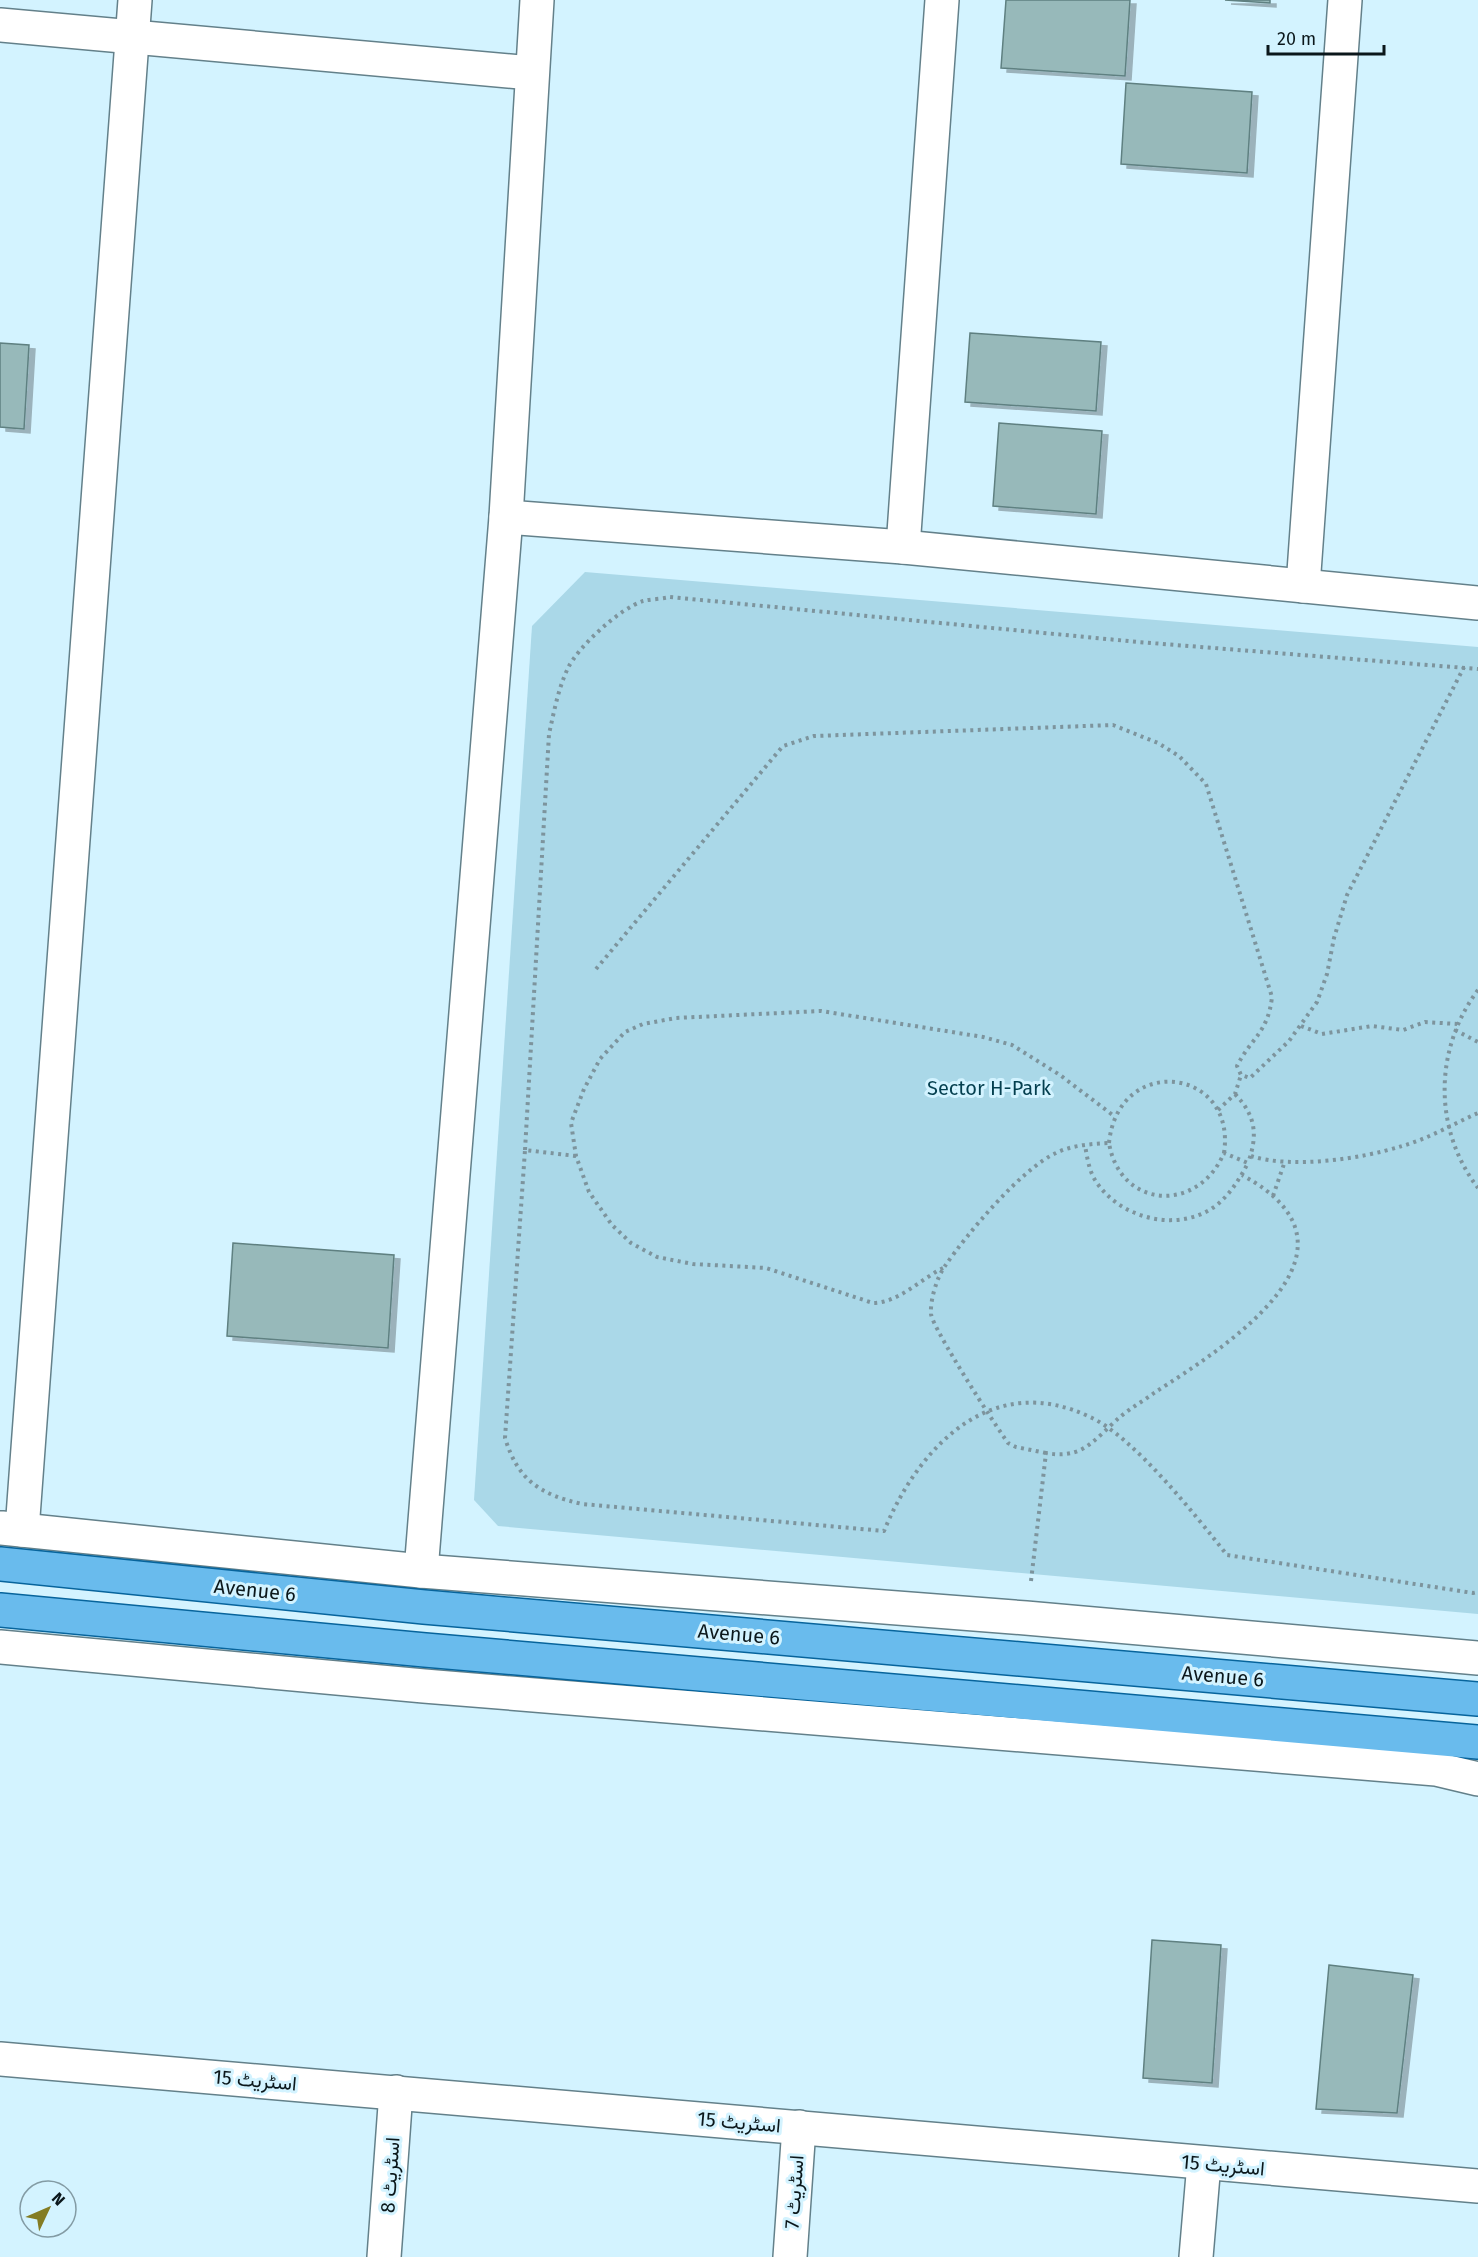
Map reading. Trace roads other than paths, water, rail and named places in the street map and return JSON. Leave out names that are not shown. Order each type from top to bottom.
[{"type":"main road","name":"Avenue 6","points":[[0,1564],[424,1607],[1478,1699]]},
{"type":"main road","points":[[0,1610],[1296,1742],[1478,1742]]},
{"type":"street","points":[[135,0],[11,1529],[422,1571],[1026,1618],[1478,1658]]},
{"type":"street","points":[[422,1571],[506,517],[537,0]]},
{"type":"street","points":[[903,548],[942,0]]},
{"type":"street","points":[[1303,586],[1346,0]]},
{"type":"street","points":[[0,25],[531,73]]},
{"type":"street","points":[[506,517],[903,548],[1478,603]]},
{"type":"street","points":[[1289,1681],[1292,1642]]},
{"type":"street","points":[[0,1647],[424,1686],[1296,1742],[1478,1779]]},
{"type":"street","name":"اسٹریٹ 15","points":[[0,2059],[1478,2186]]},
{"type":"street","name":"اسٹریٹ 8","points":[[384,2257],[396,2092]]},
{"type":"street","name":"اسٹریٹ 7","points":[[790,2257],[799,2127]]},
{"type":"street","points":[[1196,2257],[1204,2163]]},
{"type":"park label","name":"Sector H-Park","points":[[989,1088]]}]
